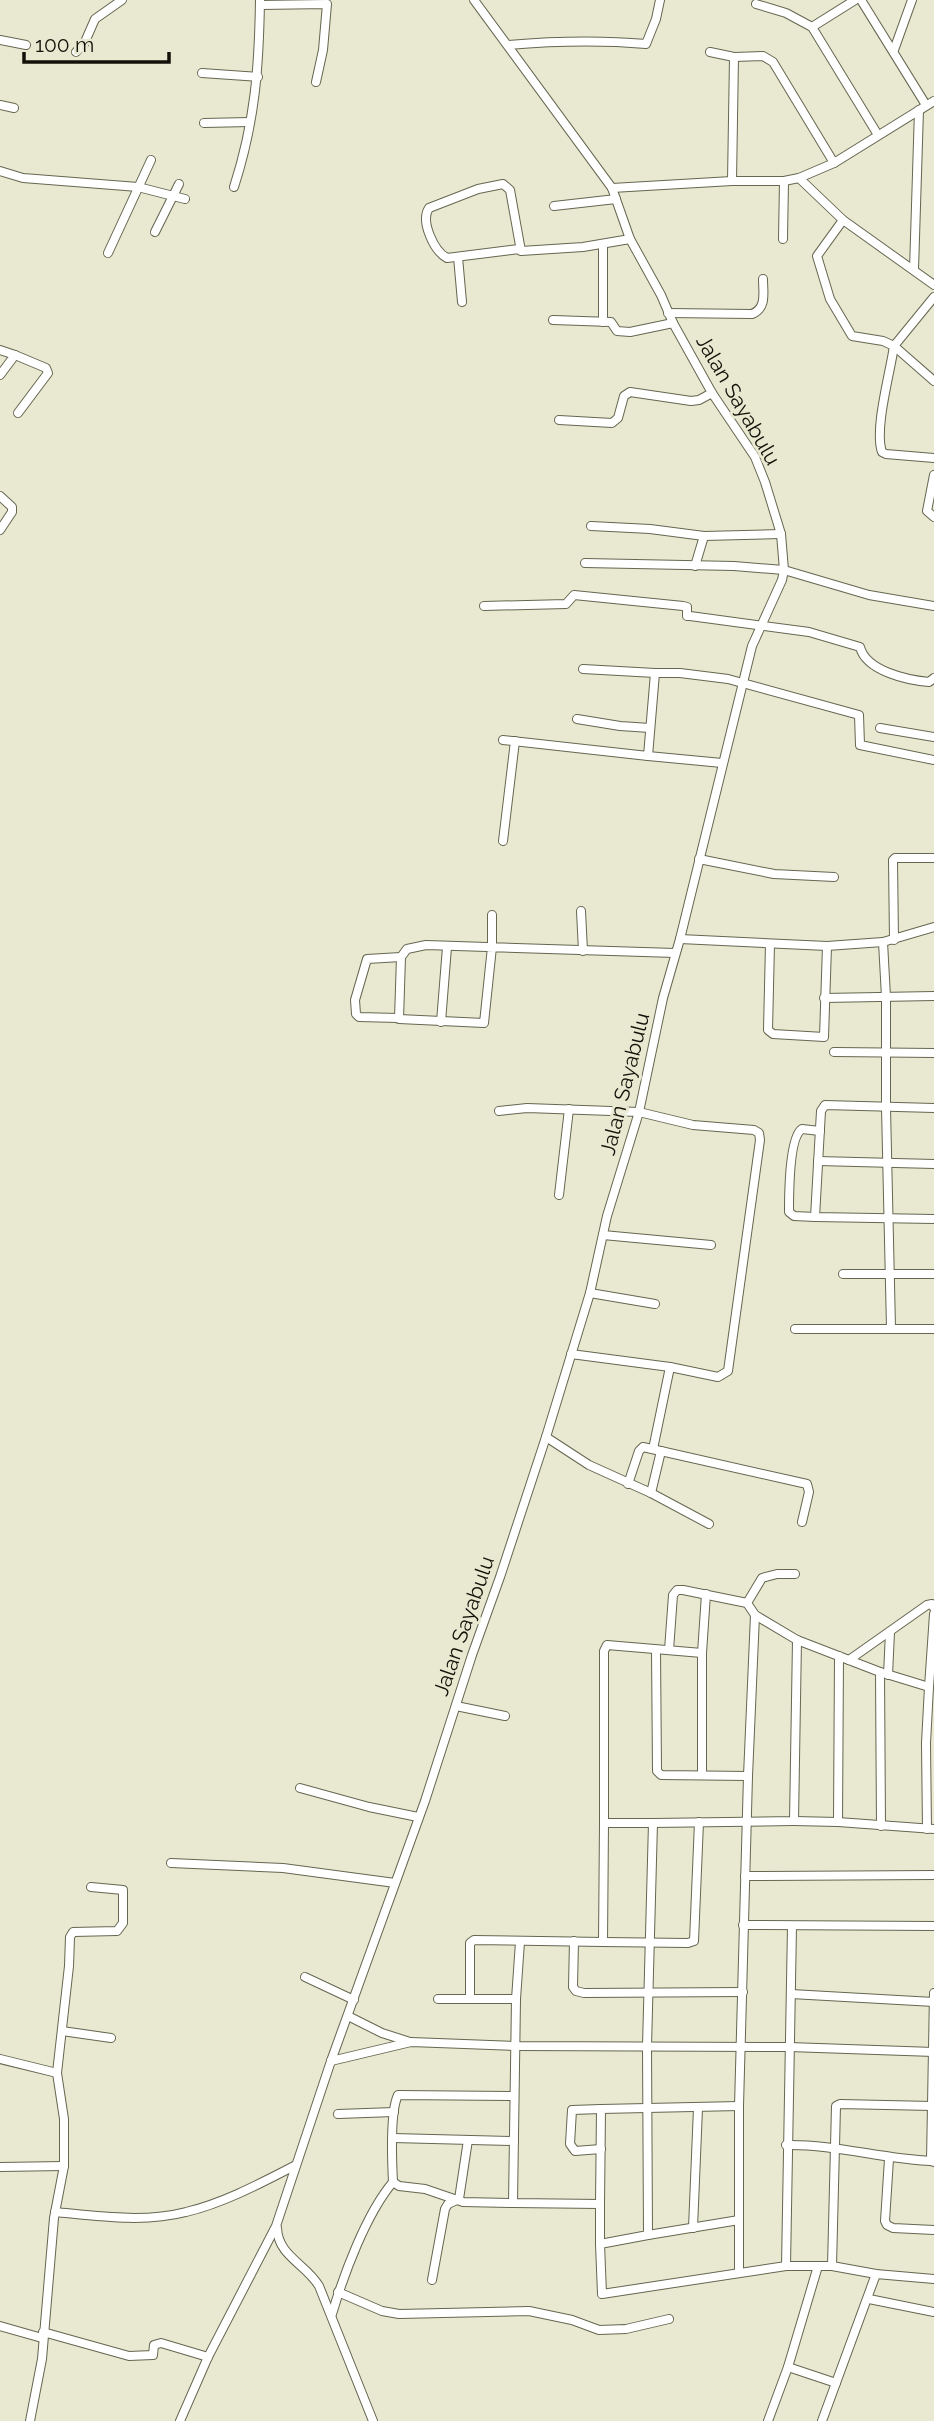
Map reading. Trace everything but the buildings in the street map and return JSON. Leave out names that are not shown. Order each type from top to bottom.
[{"type":"street","points":[[76,52],[84,44],[95,19],[122,0]]},
{"type":"street","name":"Jalan Sayabulu","points":[[180,2421],[208,2357],[276,2225],[546,1437],[590,1293],[603,1235],[639,1112],[675,953],[743,684],[760,626],[782,580],[784,570],[781,534],[755,457],[712,393],[673,323],[630,239],[612,188],[474,0]]},
{"type":"street","points":[[509,45],[564,41],[646,44],[660,0]]},
{"type":"street","points":[[812,27],[855,0]]},
{"type":"street","points":[[861,0],[926,106],[915,270]]},
{"type":"street","points":[[894,50],[912,0]]},
{"type":"street","points":[[234,187],[258,77],[260,3],[326,2],[323,50],[316,82]]},
{"type":"street","points":[[756,4],[786,13],[812,27],[878,135]]},
{"type":"street","points":[[0,40],[26,46]]},
{"type":"street","points":[[710,52],[734,57],[763,56],[774,62],[834,163]]},
{"type":"street","points":[[732,181],[734,57]]},
{"type":"street","points":[[202,74],[258,77]]},
{"type":"street","points":[[0,105],[14,108]]},
{"type":"street","points":[[612,188],[732,181],[784,181],[799,178],[834,163],[926,106]]},
{"type":"street","points":[[204,123],[250,122]]},
{"type":"street","points":[[108,253],[150,160]]},
{"type":"street","points":[[0,171],[23,178],[138,187],[185,199]]},
{"type":"street","points":[[799,178],[843,220],[934,285]]},
{"type":"street","points":[[783,239],[784,181]]},
{"type":"street","points":[[155,232],[179,184]]},
{"type":"street","points":[[519,249],[447,258],[440,254],[425,219],[426,211],[478,189],[503,184],[510,190],[519,249],[524,253],[603,245],[630,239]]},
{"type":"street","points":[[554,206],[616,200]]},
{"type":"street","points":[[843,220],[817,256],[830,299],[852,336],[883,341],[894,346],[934,381]]},
{"type":"street","points":[[603,245],[603,322]]},
{"type":"street","points":[[458,257],[462,302]]},
{"type":"street","points":[[668,313],[752,314],[760,311],[763,305],[764,279]]},
{"type":"street","points":[[934,297],[894,346],[880,429],[882,453],[934,458]]},
{"type":"street","points":[[553,320],[611,322],[617,331],[630,332],[673,323]]},
{"type":"street","points":[[0,350],[46,368],[48,373],[18,413]]},
{"type":"street","points":[[0,375],[15,355]]},
{"type":"street","points":[[559,420],[612,423],[618,418],[624,396],[630,392],[691,401],[712,393]]},
{"type":"street","points":[[934,474],[927,511],[934,517]]},
{"type":"street","points":[[0,496],[12,507],[12,512],[0,530]]},
{"type":"street","points":[[591,526],[650,529],[704,536],[781,534]]},
{"type":"street","points":[[695,566],[704,536]]},
{"type":"street","points":[[585,563],[784,570],[869,595],[934,606]]},
{"type":"street","points":[[484,606],[566,604],[574,595],[684,606],[687,607],[687,616],[809,632],[849,643],[860,647],[870,663],[896,676],[929,682],[934,678]]},
{"type":"street","points":[[583,669],[701,676],[743,684],[859,716],[860,746],[934,760]]},
{"type":"street","points":[[648,756],[655,673]]},
{"type":"street","points":[[577,719],[650,728]]},
{"type":"street","points":[[880,728],[934,737]]},
{"type":"street","points":[[503,740],[722,763]]},
{"type":"street","points":[[503,841],[515,741]]},
{"type":"street","points":[[894,940],[893,860],[934,858]]},
{"type":"street","points":[[699,859],[774,874],[834,877]]},
{"type":"street","points":[[581,911],[583,951]]},
{"type":"street","points":[[401,957],[367,959],[355,1000],[356,1014],[359,1017],[484,1023],[492,947],[492,915]]},
{"type":"street","points":[[680,939],[827,946],[894,940],[934,926]]},
{"type":"street","points":[[883,942],[891,1328]]},
{"type":"street","points":[[770,944],[770,1032],[824,1037],[827,946]]},
{"type":"street","points":[[441,1022],[447,947]]},
{"type":"street","points":[[398,1017],[401,957],[407,948],[492,947],[675,953]]},
{"type":"street","points":[[824,998],[934,996]]},
{"type":"street","points":[[834,1052],[934,1053]]},
{"type":"street","points":[[815,1217],[821,1111],[825,1105],[934,1108]]},
{"type":"street","points":[[499,1111],[527,1108],[639,1112],[693,1125],[754,1130],[759,1133],[729,1371],[718,1377],[670,1367],[570,1354]]},
{"type":"street","points":[[559,1195],[569,1109]]},
{"type":"street","points":[[820,1131],[797,1131],[789,1212],[794,1216],[934,1219]]},
{"type":"street","points":[[818,1161],[934,1164]]},
{"type":"street","points":[[603,1235],[711,1245]]},
{"type":"street","points":[[842,1274],[934,1274]]},
{"type":"street","points":[[590,1293],[655,1304]]},
{"type":"street","points":[[795,1329],[934,1329]]},
{"type":"street","points":[[651,1493],[670,1367]]},
{"type":"street","points":[[546,1437],[589,1465],[651,1493],[709,1524]]},
{"type":"street","points":[[628,1484],[641,1448],[657,1450],[807,1484],[810,1492],[802,1522]]},
{"type":"street","points":[[747,1603],[766,1575],[795,1574]]},
{"type":"street","points":[[669,1650],[673,1595],[677,1590],[683,1590],[747,1603],[755,1615],[797,1640],[884,1674],[929,1687]]},
{"type":"street","points":[[702,1775],[702,1653],[706,1594]]},
{"type":"street","points":[[849,1660],[927,1605],[931,1604],[934,1608]]},
{"type":"street","points":[[604,1824],[794,1821],[930,1829],[929,1687],[934,1614]]},
{"type":"street","points":[[739,2272],[743,1925],[755,1615]]},
{"type":"street","points":[[881,1826],[884,1674],[890,1632]]},
{"type":"street","points":[[794,1821],[797,1640]]},
{"type":"street","points":[[603,1942],[605,1647],[610,1645],[702,1653]]},
{"type":"street","points":[[656,1650],[656,1767],[661,1775],[748,1776]]},
{"type":"street","points":[[838,1822],[839,1656]]},
{"type":"street","points":[[456,1706],[505,1716]]},
{"type":"street","points":[[300,1788],[418,1817]]},
{"type":"street","points":[[470,1999],[470,1943],[474,1940],[694,1941],[699,1822]]},
{"type":"street","points":[[648,2235],[647,2046],[653,1823]]},
{"type":"street","points":[[171,1863],[283,1868],[395,1883]]},
{"type":"street","points":[[745,1877],[934,1875]]},
{"type":"street","points":[[30,2421],[38,2382],[55,2212],[64,2166],[64,2119],[57,2073],[71,1934],[117,1931],[123,1923],[123,1890],[91,1887]]},
{"type":"street","points":[[743,1925],[934,1926]]},
{"type":"street","points":[[786,2266],[786,2145],[792,1926]]},
{"type":"street","points":[[574,1941],[573,1987],[576,1991],[649,1994],[743,1992]]},
{"type":"street","points":[[513,2203],[513,2096],[520,1942]]},
{"type":"street","points":[[305,1976],[354,2000]]},
{"type":"street","points":[[786,2145],[836,2147],[890,2159],[932,2162],[934,1993]]},
{"type":"street","points":[[791,1994],[934,2002]]},
{"type":"street","points":[[438,1999],[516,1999]]},
{"type":"street","points":[[348,2015],[382,2034],[411,2042],[515,2046],[789,2047],[934,2052]]},
{"type":"street","points":[[62,2031],[111,2038]]},
{"type":"street","points":[[331,2061],[411,2042]]},
{"type":"street","points":[[0,2059],[57,2073]]},
{"type":"street","points":[[332,2314],[338,2292],[369,2221],[393,2182],[395,2099],[401,2094],[513,2096]]},
{"type":"street","points":[[832,2266],[836,2147],[834,2110],[840,2104],[932,2106]]},
{"type":"street","points":[[601,2150],[575,2151],[570,2144],[572,2110],[648,2106],[739,2106]]},
{"type":"street","points":[[693,2228],[698,2108]]},
{"type":"street","points":[[601,2109],[602,2294],[786,2266],[832,2266],[876,2274],[934,2279]]},
{"type":"street","points":[[338,2114],[394,2112]]},
{"type":"street","points":[[393,2138],[514,2141]]},
{"type":"street","points":[[459,2199],[468,2140]]},
{"type":"street","points":[[890,2159],[887,2225],[893,2228],[934,2230]]},
{"type":"street","points":[[55,2212],[119,2217],[165,2216],[187,2212],[235,2194],[296,2165]]},
{"type":"street","points":[[0,2167],[64,2166]]},
{"type":"street","points":[[393,2182],[399,2186],[425,2189],[468,2202],[600,2204]]},
{"type":"street","points":[[432,2280],[445,2209],[448,2204],[459,2199]]},
{"type":"street","points":[[600,2244],[739,2220]]},
{"type":"street","points":[[276,2225],[277,2240],[281,2246],[316,2280],[373,2421]]},
{"type":"street","points":[[768,2421],[788,2367],[818,2266]]},
{"type":"street","points":[[822,2421],[876,2274]]},
{"type":"street","points":[[338,2292],[382,2311],[399,2314],[529,2311],[572,2320],[599,2330],[626,2329],[669,2319]]},
{"type":"street","points":[[869,2299],[934,2312]]},
{"type":"street","points":[[0,2326],[129,2356],[153,2355],[154,2345],[161,2343],[208,2357]]},
{"type":"street","points":[[788,2367],[836,2383]]}]
